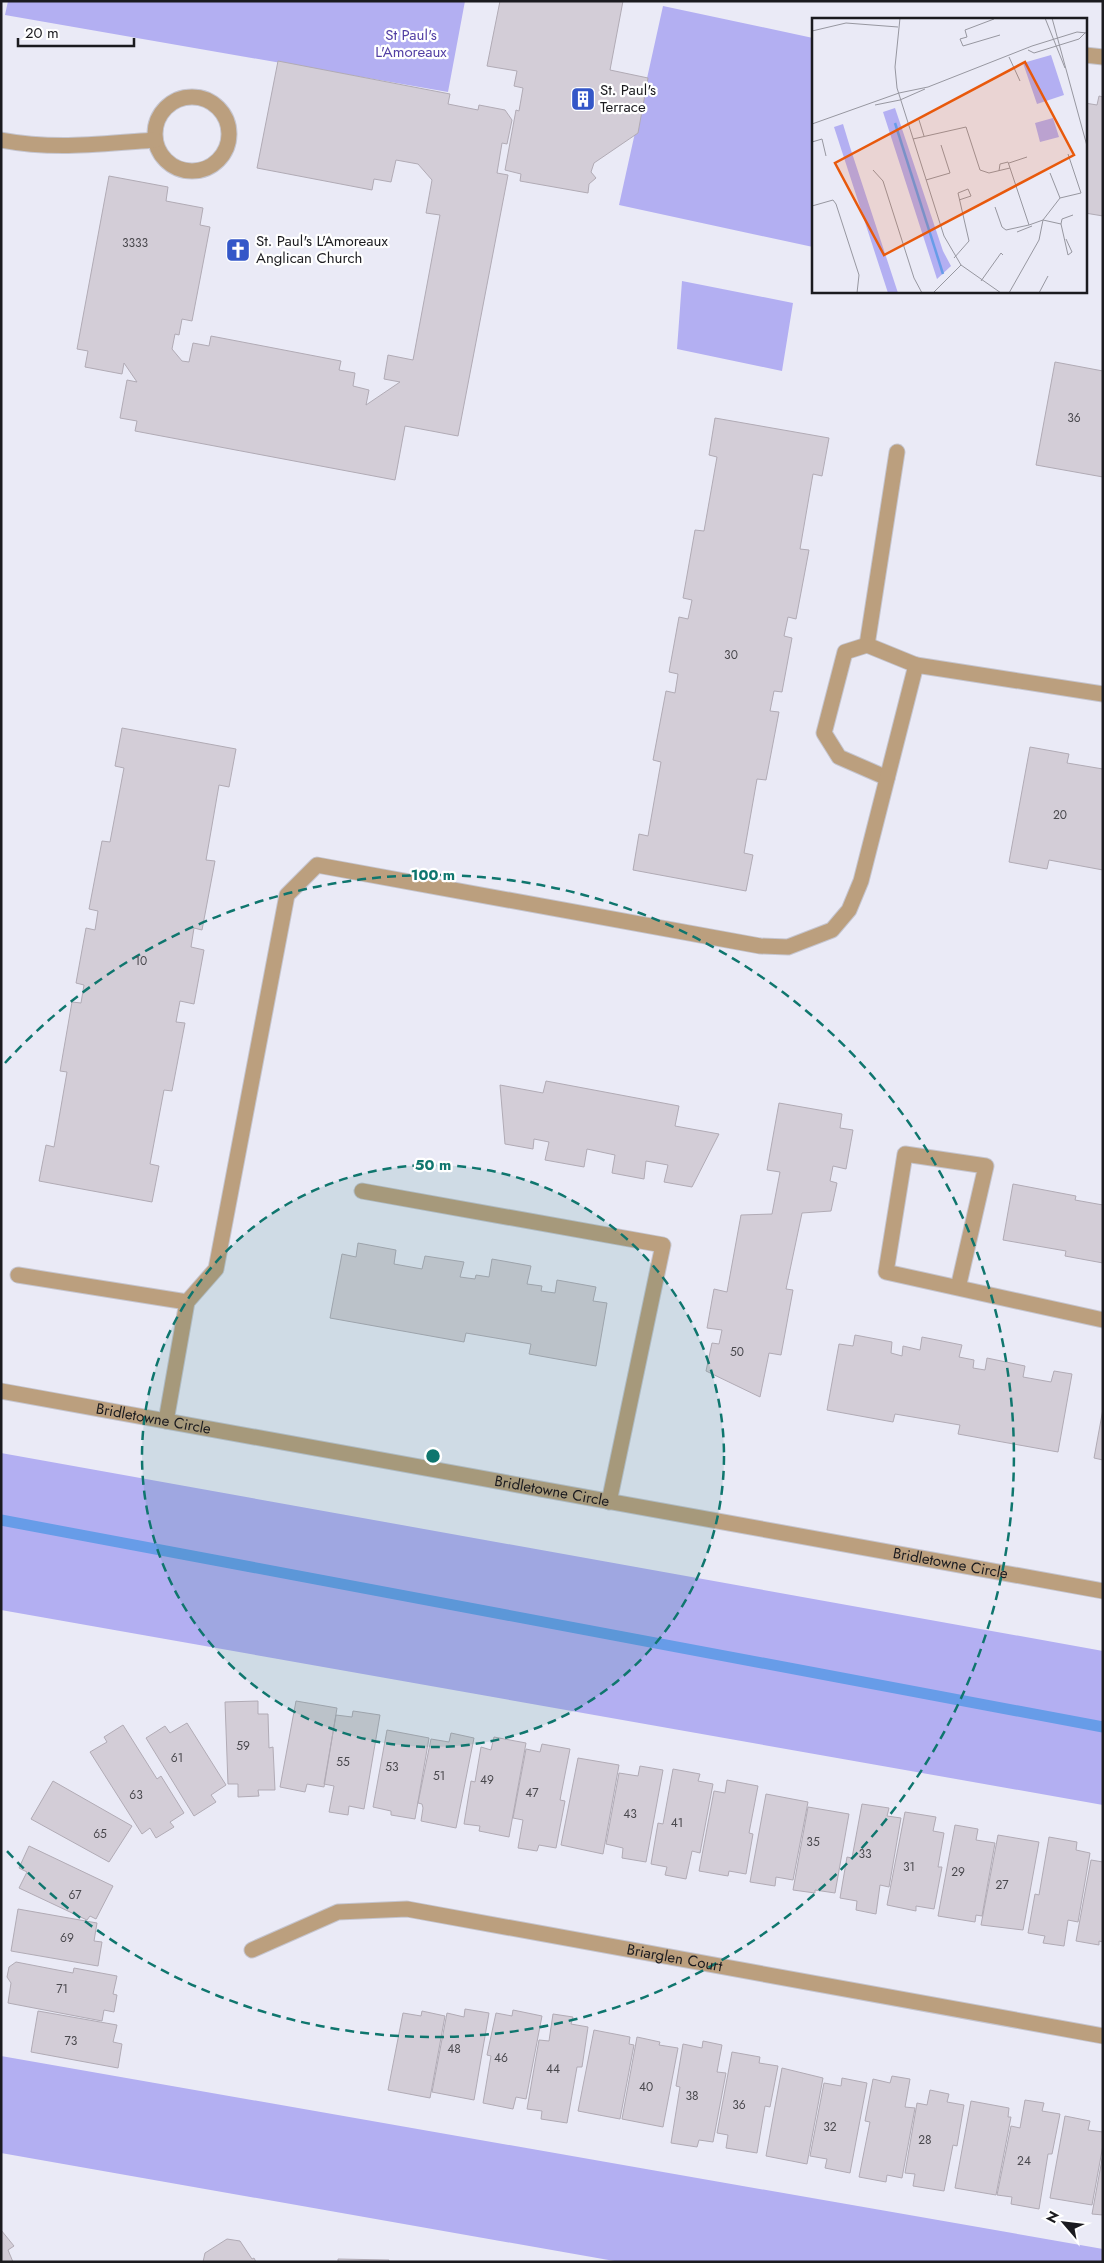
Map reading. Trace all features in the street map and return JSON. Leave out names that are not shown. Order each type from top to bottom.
[{"type":"street","points":[[1086,54],[1103,57]]},
{"type":"street","points":[[187,96],[200,97],[210,101],[220,108],[227,119],[229,130],[228,143],[223,155],[214,164],[203,170],[190,171],[178,168],[167,161],[159,152],[155,140],[155,128],[159,117],[166,107],[176,100],[187,96]]},
{"type":"street","points":[[1,140],[34,146],[78,146],[155,140]]},
{"type":"street","points":[[868,645],[897,452]]},
{"type":"street","points":[[887,778],[839,757],[824,733],[844,652],[868,645],[916,666],[1103,694]]},
{"type":"street","points":[[166,1421],[187,1302],[216,1269],[287,895],[317,865],[760,946],[788,947],[832,930],[849,910],[862,881],[916,666]]},
{"type":"street","points":[[958,1288],[986,1166],[905,1154],[886,1272],[958,1288],[1103,1320]]},
{"type":"street","points":[[362,1191],[663,1246],[609,1502]]},
{"type":"street","points":[[18,1275],[187,1302]]},
{"type":"street","name":"Bridletowne Circle","points":[[1,1391],[1103,1591]]},
{"type":"street","name":"Briarglen Court","points":[[252,1950],[338,1912],[407,1908],[1103,2036]]},
{"type":"green space","name":"St Paul's L'Amoreaux","points":[[8,1],[465,1],[448,92],[5,15]]},
{"type":"green space","points":[[663,6],[812,38],[812,247],[619,205]]},
{"type":"green space","points":[[682,281],[793,303],[782,371],[677,349]]},
{"type":"green space","points":[[1,1453],[1103,1651],[1103,1805],[1,1610]]},
{"type":"green space","points":[[1,2056],[1103,2249],[1103,2262],[620,2262],[1,2153]]},
{"type":"building","name":"St. Paul's Terrace","points":[[500,1],[623,1],[610,70],[648,78],[638,133],[594,163],[591,172],[596,178],[589,184],[588,193],[520,181],[521,174],[505,170],[516,110],[519,111],[523,88],[514,86],[517,71],[487,66]]},
{"type":"building","points":[[278,61],[450,94],[448,104],[478,110],[479,105],[505,110],[512,120],[507,144],[502,143],[497,173],[508,175],[458,436],[405,426],[395,480],[135,431],[137,421],[120,418],[127,380],[137,382],[124,363],[122,374],[85,367],[88,351],[77,349],[109,176],[168,187],[166,201],[203,208],[200,225],[210,227],[192,321],[182,319],[179,335],[175,334],[172,349],[182,361],[189,362],[193,343],[209,346],[211,336],[341,361],[339,370],[355,373],[353,386],[369,390],[366,405],[400,382],[384,379],[388,355],[413,360],[440,215],[426,213],[432,180],[418,164],[396,160],[391,182],[374,179],[372,190],[257,168]]},
{"type":"building","points":[[1099,96],[1103,97],[1103,216],[1086,213],[1086,103],[1097,105]]},
{"type":"building","points":[[1055,362],[1103,371],[1103,477],[1036,465]]},
{"type":"building","points":[[715,418],[829,438],[822,476],[813,474],[800,549],[809,550],[796,619],[788,617],[784,636],[792,638],[782,692],[774,691],[770,711],[779,712],[766,780],[757,779],[744,853],[753,855],[746,891],[633,870],[639,834],[648,836],[661,762],[653,760],[666,691],[675,693],[678,674],[669,672],[679,617],[688,619],[692,600],[683,598],[695,530],[704,531],[717,457],[709,455]]},
{"type":"building","points":[[122,728],[236,749],[229,787],[219,785],[206,860],[215,861],[202,930],[194,928],[191,947],[204,950],[194,1004],[180,1001],[176,1022],[185,1023],[172,1091],[164,1090],[150,1164],[159,1166],[152,1202],[39,1181],[46,1145],[54,1147],[67,1072],[60,1071],[72,1002],[81,1003],[84,985],[76,983],[86,928],[95,930],[98,911],[89,909],[102,841],[110,842],[124,768],[115,766]]},
{"type":"building","points":[[1030,747],[1069,754],[1067,763],[1103,769],[1103,870],[1049,860],[1047,869],[1009,862]]},
{"type":"building","points":[[546,1081],[679,1106],[675,1126],[719,1134],[692,1187],[664,1182],[668,1165],[646,1161],[644,1179],[612,1173],[615,1155],[587,1149],[584,1167],[545,1160],[549,1142],[534,1139],[533,1149],[505,1144],[500,1085],[543,1093]]},
{"type":"building","points":[[779,1103],[842,1114],[840,1128],[853,1130],[846,1169],[833,1166],[830,1181],[837,1183],[831,1211],[802,1213],[786,1289],[793,1290],[781,1355],[769,1353],[760,1397],[706,1371],[712,1343],[719,1344],[722,1330],[707,1328],[714,1289],[727,1292],[741,1215],[772,1214],[780,1172],[767,1170]]},
{"type":"building","points":[[1013,1184],[1076,1196],[1075,1200],[1103,1205],[1103,1263],[1065,1256],[1066,1251],[1003,1240]]},
{"type":"building","points":[[358,1243],[396,1250],[394,1264],[422,1269],[425,1256],[464,1262],[460,1277],[475,1279],[476,1275],[489,1277],[492,1259],[531,1266],[527,1284],[542,1286],[541,1291],[555,1293],[557,1280],[596,1287],[593,1301],[607,1303],[596,1366],[529,1354],[531,1344],[466,1333],[464,1342],[330,1318],[342,1254],[356,1257]]},
{"type":"building","points":[[855,1335],[892,1342],[891,1353],[902,1356],[903,1346],[920,1350],[922,1337],[962,1345],[959,1357],[974,1360],[973,1368],[985,1370],[987,1358],[1025,1366],[1023,1377],[1051,1382],[1054,1371],[1072,1374],[1058,1452],[958,1434],[960,1425],[895,1414],[893,1422],[827,1410],[839,1344],[853,1346]]},
{"type":"building","points":[[1103,1409],[1103,1460],[1094,1458]]},
{"type":"building","points":[[258,1701],[258,1714],[268,1714],[269,1748],[273,1747],[275,1790],[258,1790],[259,1796],[238,1797],[238,1784],[228,1784],[225,1702]]},
{"type":"building","points":[[296,1701],[337,1708],[324,1787],[307,1784],[305,1792],[280,1787]]},
{"type":"building","points":[[353,1711],[380,1715],[364,1809],[349,1806],[348,1815],[329,1812],[334,1786],[324,1784],[336,1715],[352,1717]]},
{"type":"building","points":[[187,1723],[226,1785],[211,1795],[216,1802],[194,1816],[146,1738],[165,1726],[170,1733]]},
{"type":"building","points":[[123,1725],[157,1779],[161,1776],[184,1813],[170,1822],[174,1827],[156,1838],[150,1828],[142,1834],[90,1752],[107,1742],[104,1737]]},
{"type":"building","points":[[387,1730],[429,1738],[415,1819],[391,1815],[391,1811],[373,1807]]},
{"type":"building","points":[[451,1733],[474,1738],[456,1828],[421,1821],[423,1808],[422,1804],[418,1803],[431,1739],[449,1742]]},
{"type":"building","points":[[494,1737],[526,1743],[509,1837],[479,1831],[480,1826],[464,1824],[471,1781],[475,1782],[481,1747],[491,1750]]},
{"type":"building","points":[[542,1744],[570,1749],[560,1800],[565,1801],[556,1848],[539,1845],[537,1851],[518,1848],[523,1820],[513,1818],[526,1749],[540,1752]]},
{"type":"building","points":[[578,1758],[619,1765],[603,1854],[561,1845]]},
{"type":"building","points":[[640,1766],[663,1770],[646,1862],[622,1858],[623,1848],[606,1844],[619,1773],[638,1776]]},
{"type":"building","points":[[673,1769],[700,1774],[698,1781],[713,1784],[700,1853],[692,1851],[686,1879],[665,1875],[667,1867],[651,1864],[658,1823],[663,1824]]},
{"type":"building","points":[[727,1780],[758,1786],[749,1833],[753,1834],[746,1874],[729,1871],[728,1876],[699,1871],[714,1791],[725,1793]]},
{"type":"building","points":[[53,1781],[132,1826],[109,1862],[31,1819]]},
{"type":"building","points":[[766,1794],[808,1802],[793,1880],[776,1877],[775,1886],[750,1882]]},
{"type":"building","points":[[862,1804],[889,1808],[887,1816],[901,1818],[889,1887],[880,1885],[876,1914],[856,1910],[857,1901],[840,1898],[847,1857],[852,1858]]},
{"type":"building","points":[[808,1807],[849,1814],[835,1893],[815,1890],[815,1893],[793,1890]]},
{"type":"building","points":[[905,1812],[936,1817],[933,1831],[944,1833],[938,1867],[942,1867],[934,1909],[916,1906],[916,1911],[887,1905]]},
{"type":"building","points":[[955,1825],[978,1829],[976,1840],[995,1843],[982,1916],[976,1915],[975,1922],[938,1916]]},
{"type":"building","points":[[998,1835],[1039,1842],[1023,1930],[981,1925]]},
{"type":"building","points":[[1049,1837],[1077,1842],[1076,1850],[1090,1853],[1078,1922],[1068,1920],[1064,1946],[1043,1943],[1045,1936],[1028,1933],[1035,1894],[1039,1895]]},
{"type":"building","points":[[29,1846],[113,1886],[96,1919],[90,1916],[87,1920],[19,1888],[27,1872],[19,1868]]},
{"type":"building","points":[[1091,1860],[1103,1862],[1103,1942],[1099,1941],[1099,1945],[1076,1941]]},
{"type":"building","points":[[18,1909],[97,1923],[94,1941],[102,1942],[98,1966],[11,1951]]},
{"type":"building","points":[[16,1962],[73,1973],[74,1968],[117,1976],[113,1994],[117,1995],[114,2012],[104,2010],[102,2021],[8,2003],[11,1983],[7,1977],[9,1967]]},
{"type":"building","points":[[465,2009],[489,2013],[474,2100],[432,2092],[447,2013],[464,2017]]},
{"type":"building","points":[[513,2010],[542,2016],[526,2099],[516,2097],[513,2109],[483,2103],[491,2056],[487,2055],[496,2013],[512,2016]]},
{"type":"building","points":[[38,2011],[117,2025],[113,2042],[122,2044],[118,2068],[31,2052]]},
{"type":"building","points":[[422,2011],[445,2016],[430,2098],[388,2090],[403,2013],[421,2016]]},
{"type":"building","points":[[553,2014],[573,2017],[571,2024],[588,2027],[582,2067],[577,2067],[567,2123],[541,2119],[542,2111],[527,2109],[539,2040],[549,2041]]},
{"type":"building","points":[[594,2030],[630,2037],[629,2044],[634,2045],[620,2119],[578,2111]]},
{"type":"building","points":[[637,2037],[660,2042],[659,2045],[678,2048],[663,2127],[622,2119]]},
{"type":"building","points":[[703,2041],[722,2045],[717,2072],[726,2073],[713,2142],[699,2140],[697,2147],[671,2143],[680,2087],[676,2086],[683,2044],[702,2048]]},
{"type":"building","points":[[732,2052],[760,2057],[759,2063],[778,2066],[770,2107],[765,2106],[757,2153],[726,2148],[728,2135],[717,2133]]},
{"type":"building","points":[[782,2068],[823,2078],[807,2164],[766,2156]]},
{"type":"building","points":[[892,2076],[910,2079],[905,2107],[915,2108],[902,2178],[887,2175],[886,2182],[859,2177],[870,2122],[865,2121],[873,2079],[890,2083]]},
{"type":"building","points":[[842,2078],[867,2083],[850,2173],[825,2168],[827,2159],[810,2156],[824,2083],[841,2086]]},
{"type":"building","points":[[930,2090],[949,2094],[947,2102],[964,2105],[957,2146],[953,2145],[944,2191],[913,2186],[915,2174],[905,2173],[917,2103],[927,2105]]},
{"type":"building","points":[[1025,2100],[1044,2103],[1042,2111],[1060,2114],[1052,2154],[1048,2154],[1039,2209],[1011,2204],[1012,2197],[997,2195],[1011,2126],[1020,2128]]},
{"type":"building","points":[[971,2101],[1009,2108],[1008,2117],[1011,2117],[996,2195],[955,2188]]},
{"type":"building","points":[[1065,2116],[1090,2121],[1088,2130],[1103,2132],[1103,2145],[1092,2205],[1050,2198]]},
{"type":"building","points":[[1103,2154],[1103,2215],[1092,2214]]},
{"type":"building","points":[[1,2230],[14,2246],[8,2250],[13,2262],[1,2262]]},
{"type":"building","points":[[227,2239],[240,2241],[256,2262],[203,2262],[205,2253]]},
{"type":"building","points":[[338,2259],[389,2260],[389,2262],[338,2262]]},
{"type":"waterway","points":[[1,1520],[1103,1727]]},
{"type":"place","name":"St. Paul's Terrace","points":[[583,99]]},
{"type":"place","name":"St. Paul's L'Amoreaux Anglican Church","points":[[238,250]]}]
